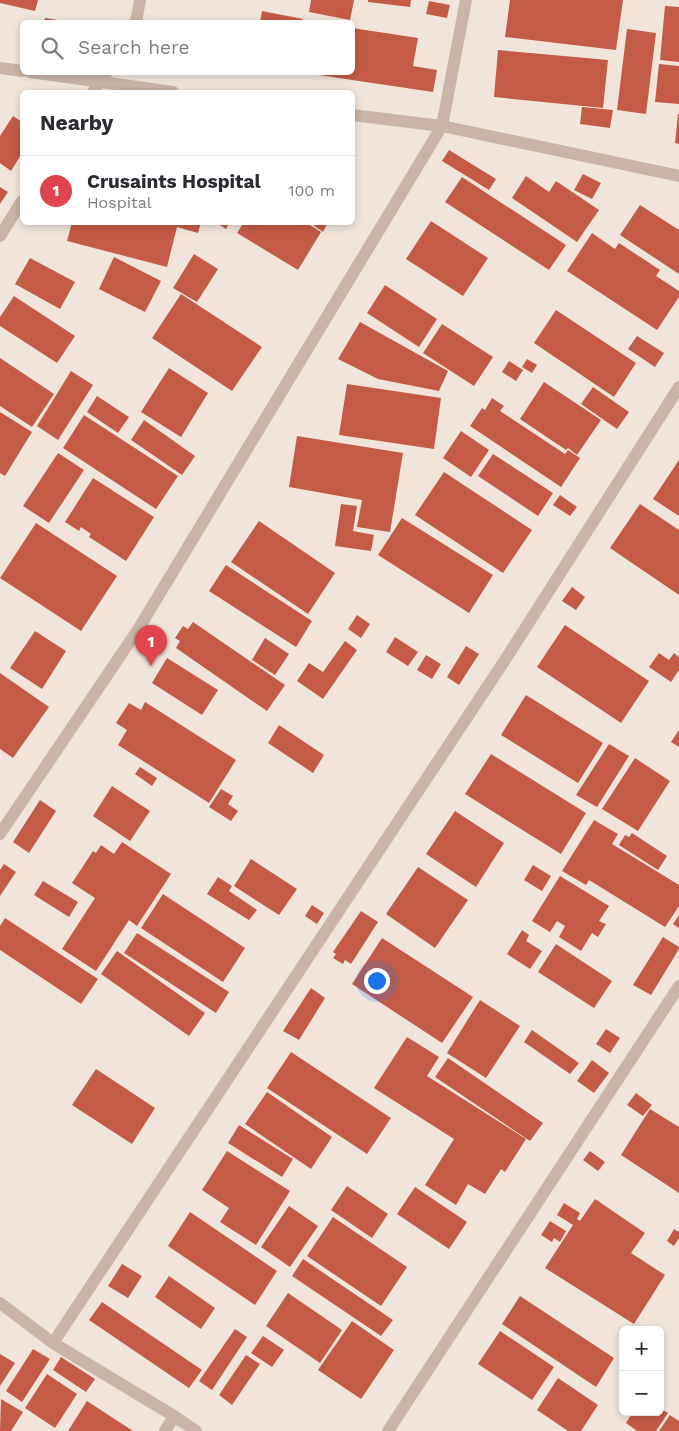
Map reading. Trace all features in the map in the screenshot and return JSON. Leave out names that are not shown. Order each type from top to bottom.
[{"type":"street","points":[[136,20],[140,0]]},
{"type":"street","points":[[0,834],[139,628],[442,126],[466,0]]},
{"type":"street","points":[[0,68],[20,71]]},
{"type":"street","points":[[42,75],[96,88],[134,90]]},
{"type":"street","points":[[96,88],[105,75]]},
{"type":"street","points":[[355,115],[442,126],[679,176]]},
{"type":"street","points":[[0,236],[20,204]]},
{"type":"street","points":[[52,1343],[505,660],[679,387]]},
{"type":"street","points":[[388,1431],[679,986]]},
{"type":"street","points":[[0,1303],[52,1343],[196,1431]]},
{"type":"street","points":[[164,1431],[174,1416]]},
{"type":"building","points":[[0,0],[38,0],[35,11],[0,3]]},
{"type":"building","points":[[311,0],[354,0],[350,20],[309,12]]},
{"type":"building","points":[[368,0],[411,0],[410,7],[368,2]]},
{"type":"building","points":[[510,0],[623,0],[616,50],[505,37]]},
{"type":"building","points":[[429,1],[450,5],[447,18],[426,14]]},
{"type":"building","points":[[665,6],[679,7],[679,62],[660,60]]},
{"type":"building","points":[[262,11],[303,19],[303,20],[260,20]]},
{"type":"building","points":[[355,28],[418,38],[413,66],[437,70],[433,92],[319,75],[355,75]]},
{"type":"building","points":[[627,29],[656,33],[646,114],[617,110]]},
{"type":"building","points":[[498,50],[608,60],[603,108],[494,97]]},
{"type":"building","points":[[659,64],[679,66],[679,104],[655,102]]},
{"type":"building","points":[[582,107],[613,110],[610,128],[580,124]]},
{"type":"building","points":[[679,114],[679,144],[675,143]]},
{"type":"building","points":[[13,116],[20,121],[20,156],[11,171],[0,163],[0,136]]},
{"type":"building","points":[[449,150],[496,179],[489,190],[442,161]]},
{"type":"building","points":[[583,174],[601,183],[592,199],[574,190]]},
{"type":"building","points":[[526,176],[549,192],[556,181],[599,210],[577,242],[512,198]]},
{"type":"building","points":[[462,177],[566,245],[549,270],[445,202]]},
{"type":"building","points":[[0,187],[8,192],[0,204]]},
{"type":"building","points":[[640,205],[679,230],[679,274],[620,235]]},
{"type":"building","points":[[431,221],[488,258],[463,296],[406,259]]},
{"type":"building","points":[[71,225],[200,225],[198,233],[177,227],[167,267],[67,241]]},
{"type":"building","points":[[220,225],[228,225],[226,229]]},
{"type":"building","points":[[242,225],[310,225],[321,232],[298,270],[237,233]]},
{"type":"building","points":[[313,225],[326,225],[323,232]]},
{"type":"building","points":[[592,233],[615,249],[619,243],[660,270],[656,276],[679,291],[679,297],[657,330],[567,271]]},
{"type":"building","points":[[194,254],[218,269],[197,302],[173,288]]},
{"type":"building","points":[[114,257],[161,281],[145,312],[99,289]]},
{"type":"building","points":[[30,258],[75,282],[60,309],[15,284]]},
{"type":"building","points":[[385,285],[437,319],[419,347],[367,313]]},
{"type":"building","points":[[181,294],[262,347],[232,391],[152,338]]},
{"type":"building","points":[[14,296],[75,336],[57,363],[0,326],[0,317]]},
{"type":"building","points":[[556,310],[636,363],[614,397],[534,343]]},
{"type":"building","points":[[360,322],[448,371],[439,391],[378,379],[338,359]]},
{"type":"building","points":[[442,324],[493,357],[474,386],[423,353]]},
{"type":"building","points":[[637,336],[664,353],[655,367],[628,349]]},
{"type":"building","points":[[0,358],[54,394],[32,427],[0,406]]},
{"type":"building","points":[[527,359],[537,365],[532,373],[522,367]]},
{"type":"building","points":[[509,361],[523,370],[516,381],[502,372]]},
{"type":"building","points":[[169,368],[208,393],[181,437],[141,412]]},
{"type":"building","points":[[71,371],[93,385],[58,440],[37,426]]},
{"type":"building","points":[[544,382],[601,420],[577,455],[568,448],[566,450],[520,419]]},
{"type":"building","points":[[347,384],[441,398],[434,449],[339,435]]},
{"type":"building","points":[[593,387],[629,412],[617,429],[581,404]]},
{"type":"building","points":[[97,396],[129,417],[118,433],[87,412]]},
{"type":"building","points":[[492,398],[504,406],[500,411],[565,454],[568,450],[580,458],[561,487],[470,426],[482,408],[485,410]]},
{"type":"building","points":[[0,412],[32,432],[5,476],[0,473]]},
{"type":"building","points":[[84,415],[178,476],[156,509],[63,448]]},
{"type":"building","points":[[144,420],[195,456],[182,475],[131,440]]},
{"type":"building","points":[[461,431],[489,450],[471,477],[443,458]]},
{"type":"building","points":[[297,436],[403,453],[390,532],[357,527],[362,500],[289,487]]},
{"type":"building","points":[[58,453],[84,470],[49,523],[23,506]]},
{"type":"building","points":[[493,454],[553,493],[538,516],[478,476]]},
{"type":"building","points":[[679,460],[679,516],[653,499]]},
{"type":"building","points":[[444,472],[532,530],[503,573],[415,515]]},
{"type":"building","points":[[93,478],[154,517],[126,561],[89,537],[91,534],[81,527],[79,531],[65,522]]},
{"type":"building","points":[[560,495],[577,507],[570,516],[553,505]]},
{"type":"building","points":[[341,504],[357,506],[353,531],[374,535],[371,551],[335,546]]},
{"type":"building","points":[[640,504],[679,530],[679,595],[610,548]]},
{"type":"building","points":[[402,518],[493,575],[469,613],[378,555]]},
{"type":"building","points":[[259,521],[335,573],[308,614],[231,562]]},
{"type":"building","points":[[36,523],[117,576],[81,631],[0,578]]},
{"type":"building","points":[[226,565],[312,621],[296,647],[209,591]]},
{"type":"building","points":[[572,587],[585,597],[576,610],[562,601]]},
{"type":"building","points":[[357,615],[370,624],[361,638],[348,629]]},
{"type":"building","points":[[193,622],[285,685],[267,711],[176,648],[180,641],[175,638],[183,626],[188,629]]},
{"type":"building","points":[[565,625],[649,681],[621,723],[537,667]]},
{"type":"building","points":[[35,631],[66,651],[42,689],[10,668]]},
{"type":"building","points":[[395,637],[418,652],[408,666],[386,652]]},
{"type":"building","points":[[265,638],[289,654],[275,675],[252,660]]},
{"type":"building","points":[[345,641],[357,650],[323,699],[297,681],[309,663],[323,672]]},
{"type":"building","points":[[466,646],[479,654],[459,685],[447,677]]},
{"type":"building","points":[[659,653],[669,660],[674,653],[679,657],[679,670],[671,682],[649,667]]},
{"type":"building","points":[[426,655],[441,664],[432,679],[417,670]]},
{"type":"building","points":[[167,658],[218,690],[202,715],[152,683]]},
{"type":"building","points":[[0,673],[49,707],[13,758],[0,749]]},
{"type":"building","points":[[526,695],[603,743],[578,783],[501,735]]},
{"type":"building","points":[[145,702],[236,760],[209,803],[118,745],[127,730],[116,723],[129,703],[141,710]]},
{"type":"building","points":[[279,725],[324,755],[313,773],[268,743]]},
{"type":"building","points":[[679,730],[679,747],[671,742]]},
{"type":"building","points":[[609,744],[629,756],[597,807],[576,795]]},
{"type":"building","points":[[491,754],[586,813],[561,854],[465,794]]},
{"type":"building","points":[[635,758],[670,781],[638,831],[602,809]]},
{"type":"building","points":[[140,767],[157,778],[152,786],[135,774]]},
{"type":"building","points":[[112,786],[150,811],[130,841],[93,816]]},
{"type":"building","points":[[221,789],[233,796],[228,804],[238,811],[231,821],[209,807]]},
{"type":"building","points":[[40,800],[56,811],[29,853],[13,842]]},
{"type":"building","points":[[455,811],[504,843],[476,887],[426,854]]},
{"type":"building","points":[[594,820],[618,834],[612,844],[679,885],[679,906],[665,927],[589,880],[586,885],[562,871]]},
{"type":"building","points":[[632,833],[667,856],[658,870],[619,845],[625,835],[629,837]]},
{"type":"building","points":[[122,842],[171,874],[137,926],[129,920],[96,971],[62,949],[95,898],[72,883],[93,851],[96,853],[101,845],[114,854]]},
{"type":"building","points":[[251,859],[297,889],[279,915],[234,886]]},
{"type":"building","points":[[4,864],[16,872],[0,896],[0,870]]},
{"type":"building","points":[[533,865],[551,876],[542,891],[524,880]]},
{"type":"building","points":[[418,867],[468,900],[435,948],[386,914]]},
{"type":"building","points":[[560,876],[609,906],[599,921],[606,924],[598,937],[592,933],[581,951],[559,937],[565,926],[557,921],[550,932],[532,921]]},
{"type":"building","points":[[218,877],[232,886],[229,891],[257,910],[249,920],[207,894]]},
{"type":"building","points":[[43,881],[78,902],[69,917],[34,895]]},
{"type":"building","points":[[163,894],[245,948],[223,982],[141,928]]},
{"type":"building","points":[[312,905],[324,913],[317,924],[305,916]]},
{"type":"building","points":[[361,911],[378,922],[351,964],[345,960],[343,964],[333,958],[336,954],[333,952]]},
{"type":"building","points":[[679,915],[679,928],[673,924]]},
{"type":"building","points":[[5,918],[98,979],[81,1004],[0,950],[0,926]]},
{"type":"building","points":[[522,930],[529,935],[526,941],[542,951],[530,969],[507,954]]},
{"type":"building","points":[[137,933],[229,992],[216,1013],[124,953]]},
{"type":"building","points":[[663,937],[679,947],[679,949],[651,995],[633,985]]},
{"type":"building","points":[[382,938],[473,997],[442,1043],[352,984]]},
{"type":"building","points":[[556,944],[612,981],[594,1008],[538,972]]},
{"type":"building","points":[[117,951],[205,1013],[189,1036],[101,974]]},
{"type":"building","points":[[311,988],[325,998],[299,1040],[283,1031]]},
{"type":"building","points":[[480,1000],[520,1026],[486,1078],[447,1053]]},
{"type":"building","points":[[606,1029],[620,1038],[610,1053],[596,1044]]},
{"type":"building","points":[[532,1030],[579,1063],[570,1074],[524,1042]]},
{"type":"building","points":[[407,1037],[439,1057],[427,1076],[526,1139],[505,1172],[501,1169],[485,1194],[468,1184],[456,1205],[425,1185],[454,1139],[374,1088]]},
{"type":"building","points":[[291,1052],[391,1118],[367,1154],[267,1088]]},
{"type":"building","points":[[448,1058],[543,1123],[530,1141],[435,1077]]},
{"type":"building","points":[[592,1060],[609,1073],[594,1093],[577,1081]]},
{"type":"building","points":[[96,1069],[155,1108],[132,1144],[72,1105]]},
{"type":"building","points":[[267,1092],[332,1137],[311,1169],[245,1124]]},
{"type":"building","points":[[636,1093],[652,1105],[643,1116],[627,1105]]},
{"type":"building","points":[[650,1109],[679,1127],[679,1193],[621,1155]]},
{"type":"building","points":[[239,1125],[293,1159],[282,1177],[228,1143]]},
{"type":"building","points":[[227,1151],[290,1191],[256,1245],[220,1222],[229,1208],[202,1190]]},
{"type":"building","points":[[590,1151],[605,1162],[598,1171],[583,1160]]},
{"type":"building","points":[[347,1186],[388,1214],[372,1238],[331,1210]]},
{"type":"building","points":[[415,1187],[467,1222],[449,1249],[397,1214]]},
{"type":"building","points":[[595,1199],[645,1233],[631,1253],[665,1275],[634,1324],[545,1268],[573,1225],[557,1215],[564,1203],[580,1213],[577,1219],[580,1221]]},
{"type":"building","points":[[289,1206],[318,1226],[290,1267],[261,1247]]},
{"type":"building","points":[[190,1212],[277,1271],[255,1305],[168,1246]]},
{"type":"building","points":[[333,1217],[407,1267],[381,1306],[307,1256]]},
{"type":"building","points":[[550,1221],[566,1231],[560,1242],[554,1238],[552,1242],[541,1235]]},
{"type":"building","points":[[674,1229],[679,1232],[679,1238],[674,1246],[667,1241]]},
{"type":"building","points":[[303,1259],[393,1320],[381,1336],[292,1276]]},
{"type":"building","points":[[122,1264],[142,1276],[128,1298],[108,1286]]},
{"type":"building","points":[[169,1276],[215,1308],[201,1329],[155,1297]]},
{"type":"building","points":[[288,1293],[342,1330],[320,1363],[266,1326]]},
{"type":"building","points":[[520,1296],[614,1358],[596,1387],[502,1324]]},
{"type":"building","points":[[102,1302],[202,1370],[189,1388],[89,1320]]},
{"type":"building","points":[[352,1321],[394,1350],[361,1399],[318,1370]]},
{"type":"building","points":[[235,1329],[247,1337],[212,1390],[199,1381]]},
{"type":"building","points":[[500,1331],[554,1367],[532,1400],[478,1364]]},
{"type":"building","points":[[263,1336],[284,1350],[272,1367],[251,1353]]},
{"type":"building","points":[[33,1349],[50,1359],[22,1402],[6,1391]]},
{"type":"building","points":[[0,1354],[15,1363],[0,1386]]},
{"type":"building","points":[[246,1355],[260,1364],[232,1405],[219,1395]]},
{"type":"building","points":[[61,1357],[95,1379],[86,1392],[53,1370]]},
{"type":"building","points":[[47,1374],[77,1394],[55,1428],[25,1408]]},
{"type":"building","points":[[558,1378],[598,1405],[581,1431],[568,1431],[537,1410]]},
{"type":"building","points":[[1,1399],[23,1412],[11,1431],[0,1431]]},
{"type":"building","points":[[87,1401],[133,1431],[68,1431]]},
{"type":"building","points":[[664,1410],[668,1413],[656,1431],[637,1431],[626,1423],[630,1416],[664,1416]]},
{"type":"building","points":[[670,1415],[679,1421],[679,1431],[659,1431]]},
{"type":"place","name":"Crusaints Hospital","points":[[151,666]]}]
